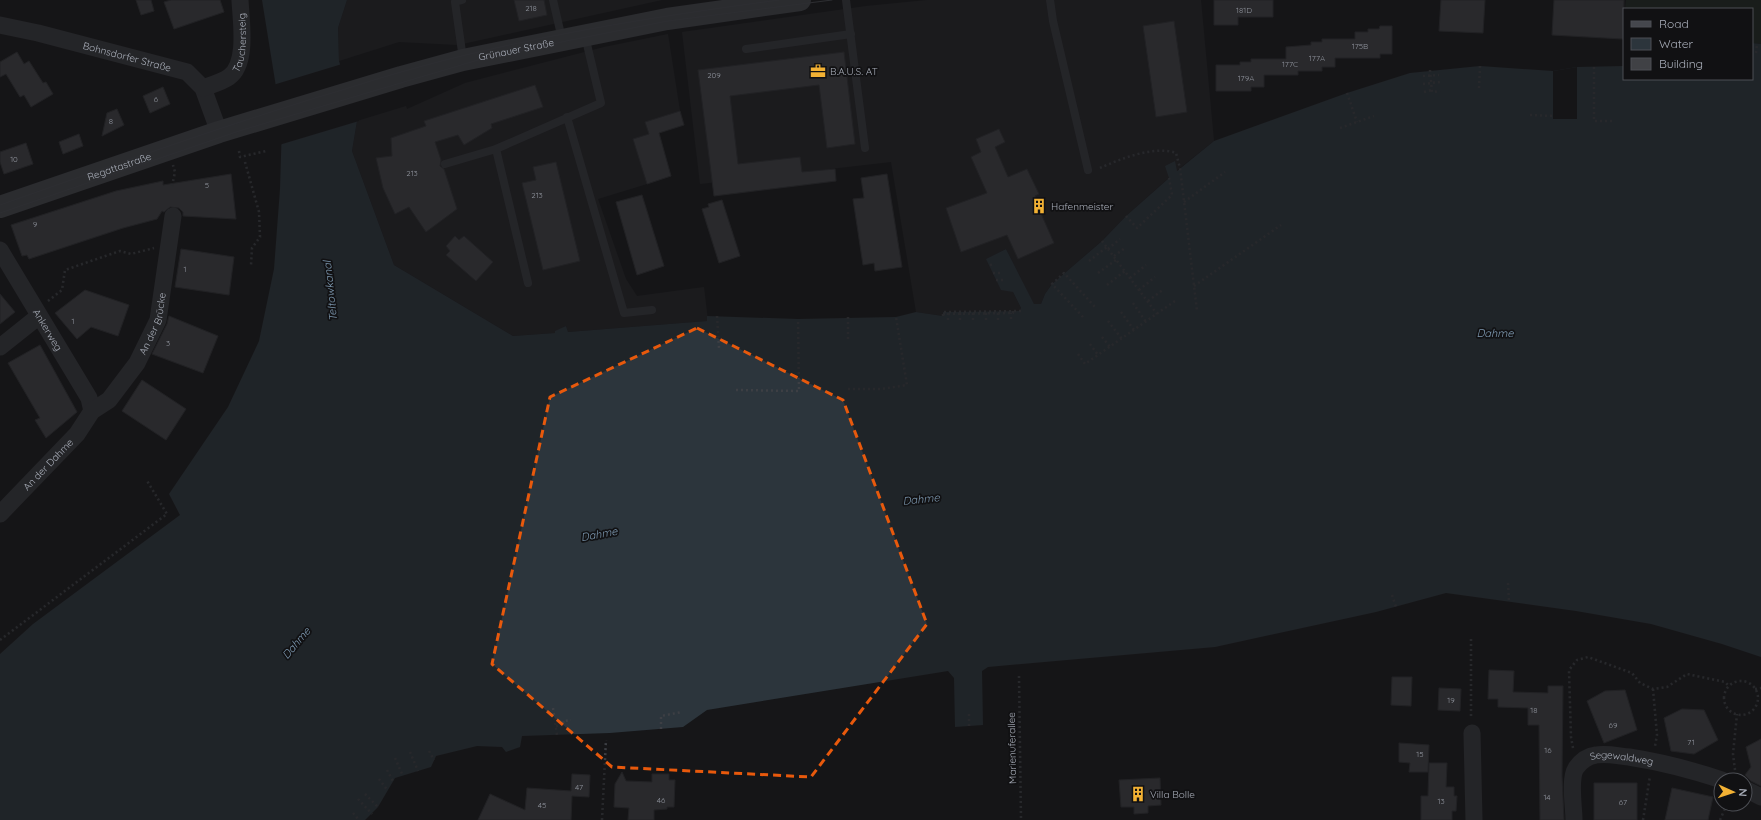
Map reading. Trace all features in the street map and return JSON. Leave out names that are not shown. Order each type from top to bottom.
[{"type":"main road","name":"Grünauer Straße","points":[[229,129],[401,76],[463,60],[585,34],[667,19],[796,0]]},
{"type":"main road","name":"Regattastraße","points":[[0,208],[229,129]]},
{"type":"street","name":"Tauchersteig","points":[[203,88],[228,78],[236,70],[241,58],[240,0]]},
{"type":"street","name":"Bohnsdorfer Straße","points":[[0,25],[38,33],[187,72],[203,88],[229,129]]},
{"type":"street","name":"An der Brücke","points":[[92,411],[109,400],[137,363],[158,320],[173,216]]},
{"type":"street","name":"Ankerweg","points":[[0,250],[89,398],[92,411]]},
{"type":"street","points":[[0,347],[38,314]]},
{"type":"street","name":"An der Dahme","points":[[0,514],[78,434],[92,411]]},
{"type":"street","points":[[1472,733],[1474,820]]},
{"type":"street","name":"Segewaldweg","points":[[1574,820],[1573,781],[1575,770],[1582,760],[1594,755],[1606,754],[1652,761],[1713,773]]},
{"type":"lane","points":[[553,0],[562,39]]},
{"type":"lane","points":[[846,0],[865,148]]},
{"type":"lane","points":[[1050,0],[1053,21],[1088,170]]},
{"type":"lane","points":[[457,1],[463,60]]},
{"type":"lane","points":[[445,164],[496,149],[601,102],[585,34]]},
{"type":"lane","points":[[746,49],[851,34]]},
{"type":"lane","points":[[567,117],[624,313],[652,310]]},
{"type":"lane","points":[[496,149],[528,283]]},
{"type":"path","points":[[1756,52],[1757,44]]},
{"type":"path","points":[[1479,88],[1480,66]]},
{"type":"path","points":[[1594,67],[1594,121],[1615,121]]},
{"type":"path","points":[[1430,70],[1432,90]]},
{"type":"path","points":[[1422,76],[1439,75]]},
{"type":"path","points":[[1423,84],[1440,82]]},
{"type":"path","points":[[1424,92],[1432,90],[1440,91]]},
{"type":"path","points":[[1347,92],[1357,122]]},
{"type":"path","points":[[1530,115],[1553,116]]},
{"type":"path","points":[[1340,128],[1374,116]]},
{"type":"path","points":[[1088,170],[1093,171],[1126,156],[1168,150],[1176,153],[1180,168],[1197,311]]},
{"type":"path","points":[[239,151],[240,157],[266,151]]},
{"type":"path","points":[[245,162],[258,212],[260,236],[252,248],[251,265]]},
{"type":"path","points":[[1184,202],[1225,172]]},
{"type":"path","points":[[1126,216],[1137,228],[1172,195],[1169,178]]},
{"type":"path","points":[[1194,286],[1281,225]]},
{"type":"path","points":[[1089,261],[1120,239]]},
{"type":"path","points":[[1102,241],[1157,314]]},
{"type":"path","points":[[38,314],[62,290],[65,270],[120,251],[131,254],[170,244]]},
{"type":"path","points":[[1114,256],[1125,248]]},
{"type":"path","points":[[1098,273],[1116,260]]},
{"type":"path","points":[[990,265],[995,264]]},
{"type":"path","points":[[1130,278],[1146,265]]},
{"type":"path","points":[[1107,284],[1125,271]]},
{"type":"path","points":[[993,273],[1001,273]]},
{"type":"path","points":[[1083,317],[1052,284],[1064,273],[1095,307]]},
{"type":"path","points":[[1139,290],[1155,277]]},
{"type":"path","points":[[996,280],[1004,280]]},
{"type":"path","points":[[1148,301],[1164,289]]},
{"type":"path","points":[[1078,354],[1085,364],[1175,301]]},
{"type":"path","points":[[1133,304],[1146,322]]},
{"type":"path","points":[[1012,312],[943,312],[943,315],[948,313],[998,313],[1012,312],[1020,311]]},
{"type":"path","points":[[1010,319],[1012,312]]},
{"type":"path","points":[[1120,312],[1134,330]]},
{"type":"path","points":[[948,313],[948,320]]},
{"type":"path","points":[[973,313],[973,321]]},
{"type":"path","points":[[986,313],[986,320]]},
{"type":"path","points":[[998,313],[998,320]]},
{"type":"path","points":[[960,314],[960,320]]},
{"type":"path","points":[[717,316],[719,348]]},
{"type":"path","points":[[848,317],[848,340]]},
{"type":"path","points":[[848,389],[882,389],[907,385],[896,317]]},
{"type":"path","points":[[736,390],[799,391],[798,319]]},
{"type":"path","points":[[1108,321],[1122,339]]},
{"type":"path","points":[[1102,337],[1110,347]]},
{"type":"path","points":[[1090,344],[1098,355]]},
{"type":"path","points":[[0,640],[166,514],[146,479]]},
{"type":"path","points":[[1508,583],[1509,602]]},
{"type":"path","points":[[1392,595],[1396,607]]},
{"type":"path","points":[[1471,639],[1472,733]]},
{"type":"path","points":[[1582,760],[1574,750],[1571,737],[1569,670],[1577,660],[1588,657],[1632,672],[1640,683],[1653,689],[1667,687],[1687,674],[1725,682],[1729,686]]},
{"type":"path","name":"Marienuferallee","points":[[1019,676],[1021,820]]},
{"type":"path","points":[[1740,681],[1746,682],[1755,689],[1758,696],[1756,704],[1752,711],[1745,714],[1731,712],[1724,702],[1725,691],[1729,686],[1740,681]]},
{"type":"path","points":[[1755,689],[1761,688]]},
{"type":"path","points":[[1643,820],[1657,735],[1653,689]]},
{"type":"path","points":[[552,708],[557,735]]},
{"type":"path","points":[[661,729],[661,716],[682,712]]},
{"type":"path","points":[[969,714],[969,726]]},
{"type":"path","points":[[1730,772],[1737,714]]},
{"type":"path","points":[[556,726],[564,725],[563,721],[571,720]]},
{"type":"path","points":[[602,820],[606,740]]},
{"type":"path","points":[[429,751],[434,760]]},
{"type":"path","points":[[410,752],[418,771]]},
{"type":"path","points":[[395,758],[403,776]]},
{"type":"path","points":[[387,770],[393,781]]},
{"type":"path","points":[[379,779],[388,791]]},
{"type":"path","points":[[365,794],[378,808]]},
{"type":"path","points":[[358,799],[372,814]]},
{"type":"path","points":[[353,813],[359,820]]},
{"type":"highlighted area","points":[[697,328],[843,400],[927,624],[811,777],[612,767],[492,664],[550,397]]},
{"type":"shaded area","points":[[347,0],[662,0],[458,45],[399,42],[339,61],[338,28]]},
{"type":"shaded area","points":[[927,0],[1201,0],[1214,141],[1180,168],[1126,216],[1102,241],[1052,284],[1045,294],[1041,304],[1034,305],[1006,249],[987,259],[1013,292],[1021,311],[943,312],[943,316],[916,312],[891,162],[700,184],[682,32],[866,6]]},
{"type":"shaded area","points":[[1626,0],[1761,0],[1761,44],[1753,43],[1753,8],[1625,8]]},
{"type":"shaded area","points":[[668,34],[680,111],[645,122],[649,134],[633,139],[647,184],[598,199],[626,279],[637,296],[704,287],[708,321],[568,332],[566,326],[555,333],[513,336],[394,265],[352,151],[357,121],[406,106],[407,109],[465,83],[604,47]]},
{"type":"water","name":"Dahme","points":[[262,0],[347,0],[338,28],[339,61],[357,121],[352,151],[394,265],[513,336],[555,333],[555,331],[566,326],[568,332],[707,321],[707,316],[798,319],[896,317],[916,312],[943,316],[943,312],[1020,311],[1021,308],[1013,292],[1001,290],[986,259],[1006,249],[1034,304],[1041,304],[1045,294],[1052,284],[1102,241],[1126,216],[1169,178],[1165,166],[1175,161],[1177,171],[1214,141],[1347,93],[1410,73],[1480,66],[1553,71],[1577,67],[1623,66],[1623,80],[1753,80],[1753,43],[1761,44],[1761,657],[1722,644],[1651,624],[1576,611],[1446,593],[1376,612],[1215,647],[988,667],[982,671],[983,725],[955,727],[954,678],[948,671],[707,710],[683,727],[610,733],[522,736],[520,747],[506,752],[502,747],[477,746],[436,756],[431,767],[395,778],[378,807],[365,820],[0,820],[0,654],[33,624],[180,515],[169,494],[228,407],[259,341],[274,269],[280,189],[282,124]]},
{"type":"pier","points":[[342,64],[359,121],[279,145],[280,124],[273,85]]},
{"type":"pier","points":[[1577,67],[1577,119],[1553,119],[1553,71]]},
{"type":"building","points":[[136,0],[151,0],[154,11],[141,15]]},
{"type":"building","points":[[171,0],[220,0],[224,12],[174,29],[164,2]]},
{"type":"building","points":[[514,0],[544,0],[547,15],[519,21]]},
{"type":"building","points":[[1214,0],[1273,0],[1273,17],[1238,17],[1238,25],[1214,25]]},
{"type":"building","points":[[1441,0],[1485,0],[1483,33],[1439,31]]},
{"type":"building","points":[[1554,0],[1624,0],[1623,39],[1552,35]]},
{"type":"building","points":[[1174,21],[1187,112],[1156,117],[1143,26]]},
{"type":"building","points":[[1380,26],[1392,26],[1392,54],[1380,54],[1380,58],[1335,58],[1335,67],[1322,67],[1322,71],[1298,71],[1298,75],[1264,75],[1264,87],[1251,87],[1251,91],[1216,91],[1216,65],[1240,65],[1240,62],[1251,62],[1251,59],[1286,59],[1286,47],[1311,45],[1311,42],[1322,42],[1322,39],[1355,39],[1355,32],[1368,32],[1368,29],[1379,29]]},
{"type":"building","points":[[17,52],[24,64],[29,61],[43,83],[46,82],[53,94],[31,107],[24,95],[20,97],[6,74],[0,77],[0,62]]},
{"type":"building","points":[[844,52],[855,144],[827,148],[819,85],[730,96],[738,164],[800,157],[802,172],[835,169],[836,181],[714,196],[698,70]]},
{"type":"building","points":[[535,85],[543,107],[491,124],[492,128],[464,145],[458,135],[435,142],[441,160],[440,166],[444,169],[457,209],[426,232],[409,207],[395,214],[383,188],[376,158],[392,156],[391,138],[426,126],[424,121]]},
{"type":"building","points":[[163,87],[170,104],[150,113],[143,96]]},
{"type":"building","points":[[117,109],[124,125],[102,136],[107,113]]},
{"type":"building","points":[[680,111],[684,125],[659,133],[671,176],[647,184],[633,139],[649,134],[645,122]]},
{"type":"building","points":[[999,129],[1005,142],[995,147],[1008,177],[1027,169],[1039,194],[1035,196],[1054,243],[1018,259],[1007,235],[961,252],[946,208],[987,193],[971,157],[981,152],[976,139]]},
{"type":"building","points":[[79,134],[83,146],[63,154],[59,142]]},
{"type":"building","points":[[26,143],[33,164],[4,174],[0,162],[0,152]]},
{"type":"building","points":[[556,162],[580,261],[543,270],[522,183],[536,180],[533,167]]},
{"type":"building","points":[[231,174],[236,219],[183,216],[183,212],[179,208],[170,207],[164,212],[162,211],[157,219],[123,228],[29,259],[27,255],[22,256],[11,225],[116,191],[163,181],[163,185]]},
{"type":"building","points":[[887,174],[902,267],[875,271],[874,263],[863,265],[853,199],[864,198],[861,178]]},
{"type":"building","points":[[642,195],[664,266],[637,275],[616,202]]},
{"type":"building","points":[[722,200],[740,256],[719,263],[702,209],[709,207],[708,204]]},
{"type":"building","points":[[455,236],[459,240],[464,236],[493,262],[476,281],[446,255],[450,251],[446,246]]},
{"type":"building","points":[[181,249],[234,257],[229,295],[175,287]]},
{"type":"building","points":[[85,290],[129,305],[118,336],[91,327],[77,339],[55,313]]},
{"type":"building","points":[[0,294],[15,312],[0,324]]},
{"type":"building","points":[[169,316],[218,336],[203,373],[152,354],[167,324]]},
{"type":"building","points":[[40,345],[77,412],[46,438],[35,420],[40,418],[8,363]]},
{"type":"building","points":[[142,380],[186,409],[166,440],[122,411]]},
{"type":"building","points":[[1489,670],[1514,671],[1513,692],[1548,693],[1548,686],[1563,686],[1562,776],[1564,820],[1540,820],[1539,725],[1528,725],[1528,708],[1498,707],[1498,699],[1488,699]]},
{"type":"building","points":[[1392,677],[1412,677],[1411,706],[1391,705]]},
{"type":"building","points":[[1439,688],[1461,689],[1460,711],[1438,710]]},
{"type":"building","points":[[1625,690],[1637,730],[1604,743],[1587,701],[1605,691]]},
{"type":"building","points":[[1682,709],[1704,710],[1718,740],[1694,754],[1671,751],[1664,718]]},
{"type":"building","points":[[1761,739],[1761,786],[1753,782],[1753,772],[1747,772],[1751,767],[1746,747]]},
{"type":"building","points":[[1399,743],[1429,745],[1428,772],[1409,772],[1410,763],[1399,762]]},
{"type":"building","points":[[1429,763],[1447,763],[1446,787],[1454,787],[1454,796],[1457,796],[1456,811],[1452,811],[1452,820],[1421,820],[1421,796],[1428,796]]},
{"type":"building","points":[[622,772],[626,781],[652,782],[652,774],[669,774],[669,780],[675,780],[674,807],[654,810],[654,820],[628,820],[629,808],[614,807],[615,784]]},
{"type":"building","points":[[572,774],[590,775],[589,797],[572,796],[571,820],[478,820],[490,794],[525,810],[527,788],[571,791]]},
{"type":"building","name":"Villa Bolle","points":[[1160,778],[1161,805],[1148,806],[1148,813],[1134,814],[1134,807],[1121,807],[1119,780]]},
{"type":"building","points":[[1594,783],[1637,783],[1637,820],[1594,820]]},
{"type":"building","points":[[1672,788],[1713,797],[1708,820],[1665,820]]},
{"type":"tram line","points":[[0,205],[157,150],[390,75],[494,48],[541,38],[636,21],[779,0]]},
{"type":"tram line","points":[[0,213],[239,131],[478,60],[668,21],[832,0]]},
{"type":"place","name":"B.A.U.S. AT","points":[[818,71]]},
{"type":"place","name":"Hafenmeister","points":[[1039,206]]},
{"type":"place","name":"Villa Bolle","points":[[1138,794]]},
{"type":"water label","name":"Teltowkanal","points":[[330,291]]}]
